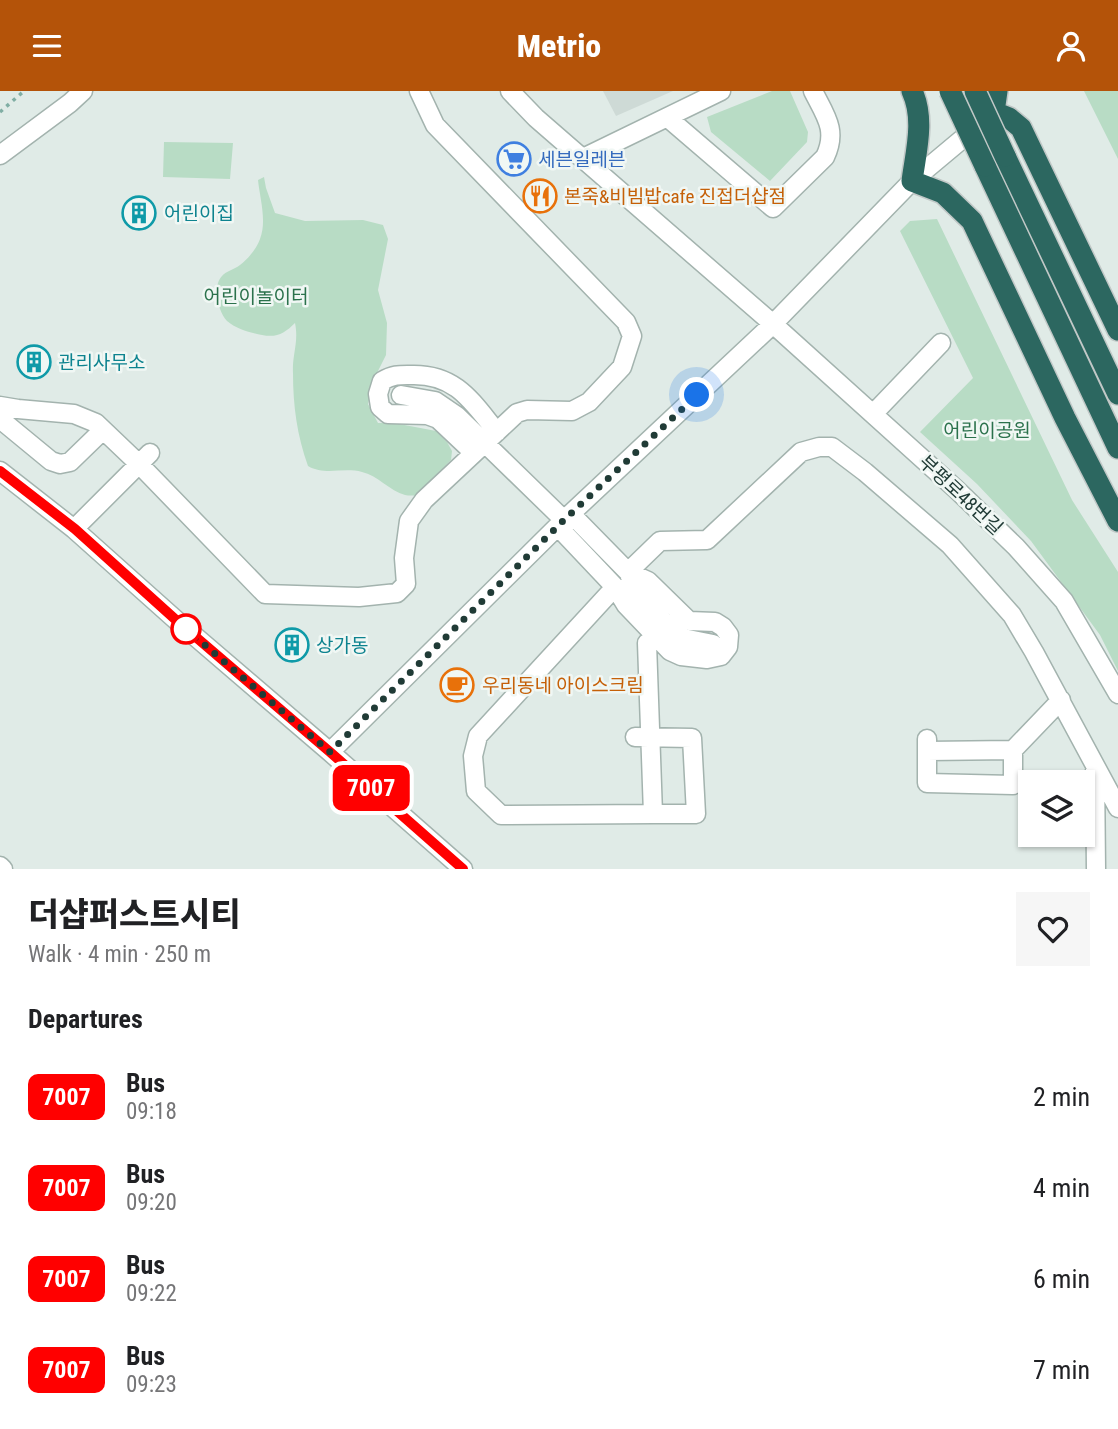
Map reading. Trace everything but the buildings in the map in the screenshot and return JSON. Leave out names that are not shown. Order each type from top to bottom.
[{"type":"highway","points":[[912,91],[917,101],[920,129],[912,181],[943,193],[972,221],[1059,406],[1118,521]]},
{"type":"highway","points":[[950,91],[1118,448]]},
{"type":"highway","points":[[975,91],[1118,394]]},
{"type":"highway","points":[[996,101],[1021,128],[1118,330]]},
{"type":"street","points":[[0,155],[83,91]]},
{"type":"street","points":[[0,406],[74,414],[96,423],[144,458],[265,594],[359,597],[397,593],[406,584],[404,558],[409,521],[424,500],[517,413],[527,410],[572,411],[589,402],[622,367],[632,336],[626,322],[435,125],[419,91]]},
{"type":"street","name":"부평로48번길","points":[[510,91],[536,118],[873,414],[1016,547],[1064,601],[1118,694]]},
{"type":"street","points":[[583,158],[722,91]]},
{"type":"street","points":[[668,118],[773,208],[825,157],[830,148],[832,137],[828,122],[813,91]]},
{"type":"street","points":[[330,752],[564,520],[773,324],[912,181],[996,101]]},
{"type":"street","points":[[873,414],[941,343]]},
{"type":"street","points":[[392,375],[426,375],[450,381],[461,390],[485,443],[427,415],[388,414],[380,407],[378,394],[382,381],[392,375]]},
{"type":"street","points":[[401,395],[435,401],[457,416],[564,520],[577,520],[628,572],[639,596],[664,622],[683,638],[713,644]]},
{"type":"street","points":[[18,434],[16,424],[21,415],[38,411]]},
{"type":"street","points":[[0,419],[51,461],[60,464],[71,462],[103,430]]},
{"type":"street","points":[[628,572],[660,541],[707,540],[801,452],[832,447],[950,545],[1012,615],[1118,808]]},
{"type":"street","points":[[75,529],[144,458]]},
{"type":"street","points":[[0,471],[75,529],[463,869]]},
{"type":"street","points":[[564,520],[563,533],[615,587],[626,605],[670,651],[681,656],[707,659],[721,656],[728,647],[729,635],[723,627],[715,622],[689,621],[648,581],[628,572]]},
{"type":"street","points":[[615,587],[639,596]]},
{"type":"street","points":[[615,587],[478,736],[473,756],[476,791],[500,815],[696,814],[692,738],[643,737]]},
{"type":"street","points":[[647,643],[643,737],[653,814]]},
{"type":"street","points":[[1013,750],[927,745],[927,783],[1013,785],[1013,750],[1060,700]]},
{"type":"street","points":[[1096,766],[1096,869]]},
{"type":"path","points":[[0,112],[24,91]]},
{"type":"shaded area","points":[[603,91],[673,91],[616,116]]},
{"type":"green space","points":[[772,91],[790,91],[808,132],[807,142],[770,181],[711,132],[707,117]]},
{"type":"green space","points":[[1084,91],[1118,91],[1118,159]]},
{"type":"green space","points":[[164,142],[233,143],[230,179],[163,177]]},
{"type":"green space","name":"어린이놀이터","points":[[264,177],[275,213],[305,221],[363,220],[383,225],[388,239],[378,290],[387,323],[386,355],[375,377],[368,404],[378,423],[394,423],[436,431],[452,451],[451,460],[416,496],[399,493],[362,472],[328,471],[308,466],[298,432],[295,409],[295,323],[280,334],[262,335],[235,326],[227,321],[221,312],[217,299],[219,280],[246,260],[260,239],[263,217],[258,180]]},
{"type":"green space","name":"어린이공원","points":[[937,219],[1072,500],[1118,572],[1118,671],[1100,635],[1031,541],[977,484],[920,432],[973,378],[900,231],[910,221]]},
{"type":"bus line","name":"7007","points":[[0,471],[75,529],[463,869]]},
{"type":"place","name":"세븐일레븐","points":[[514,159]]},
{"type":"place","name":"본죽&비빔밥cafe 진접더샵점","points":[[540,196]]},
{"type":"place","name":"어린이집","points":[[139,213]]},
{"type":"place","name":"관리사무소","points":[[34,362]]},
{"type":"place","name":"상가동","points":[[292,645]]},
{"type":"place","name":"우리동네 아이스크림","points":[[457,685]]},
{"type":"route","points":[[186,629],[330,752],[564,520],[697,395]]}]
